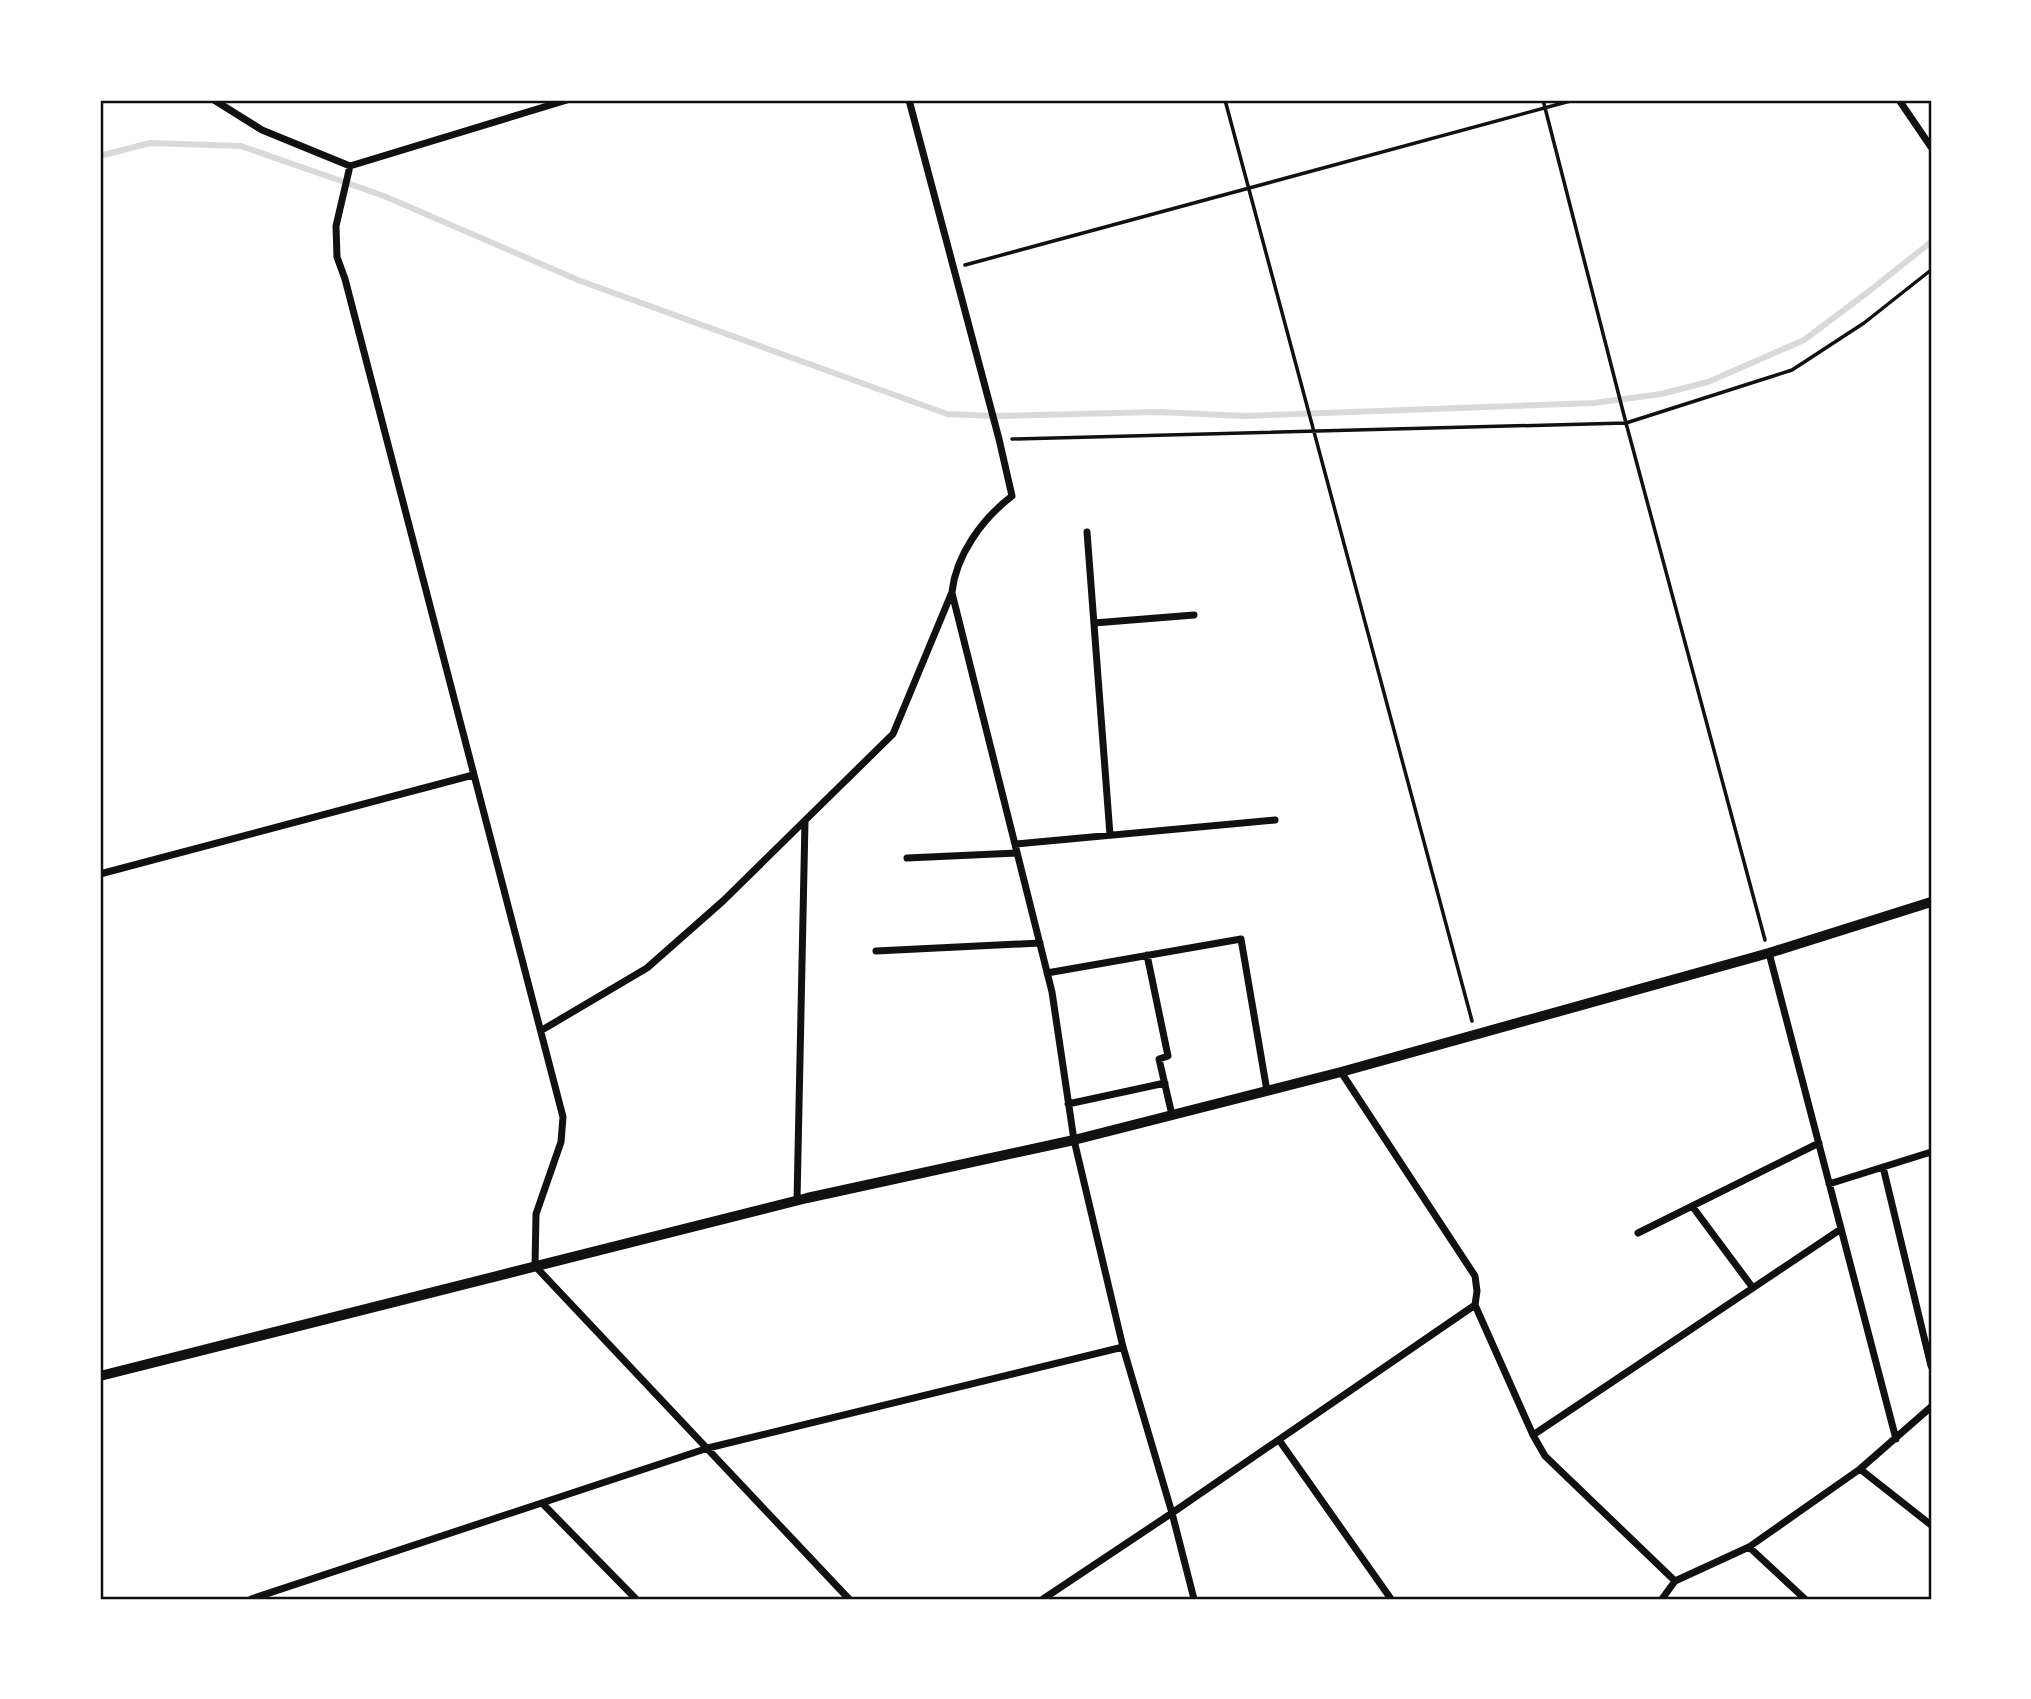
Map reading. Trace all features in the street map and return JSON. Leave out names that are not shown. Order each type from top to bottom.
[{"type":"street","points":[[214,100],[262,130],[349,169],[567,100]]},
{"type":"street","points":[[541,1030],[647,968],[723,901],[893,734],[952,592],[954,578],[966,548],[996,508],[1012,496],[909,100]]},
{"type":"street","points":[[1899,100],[1931,147]]},
{"type":"street","points":[[349,169],[336,226],[337,257],[349,292],[563,1117],[561,1142],[536,1214],[536,1266],[849,1599]]},
{"type":"street","points":[[1087,532],[1110,835]]},
{"type":"street","points":[[952,592],[1052,992],[1074,1140],[1123,1347],[1172,1513],[1194,1599]]},
{"type":"street","points":[[1094,623],[1194,615]]},
{"type":"street","points":[[100,874],[473,775]]},
{"type":"street","points":[[797,1200],[805,820]]},
{"type":"street","points":[[1015,844],[1275,820]]},
{"type":"street","points":[[907,858],[1017,853]]},
{"type":"street","points":[[100,1376],[797,1200],[1074,1140],[1341,1072],[1769,953],[1931,902]]},
{"type":"street","points":[[1047,973],[1241,939],[1267,1091]]},
{"type":"street","points":[[876,951],[1040,943]]},
{"type":"street","points":[[1769,953],[1895,1439]]},
{"type":"street","points":[[1147,955],[1168,1056],[1159,1059],[1172,1115]]},
{"type":"street","points":[[1341,1072],[1475,1276],[1475,1305],[1545,1456],[1675,1581]]},
{"type":"street","points":[[1068,1104],[1165,1083]]},
{"type":"street","points":[[1638,1233],[1818,1143]]},
{"type":"street","points":[[1829,1184],[1931,1152]]},
{"type":"street","points":[[1883,1167],[1931,1366]]},
{"type":"street","points":[[1692,1206],[1753,1288]]},
{"type":"street","points":[[1533,1435],[1841,1229]]},
{"type":"street","points":[[1043,1599],[1475,1305]]},
{"type":"street","points":[[251,1599],[708,1448],[1123,1347]]},
{"type":"street","points":[[1662,1599],[1675,1581],[1749,1548],[1860,1469],[1931,1407]]},
{"type":"street","points":[[1279,1440],[1391,1599]]},
{"type":"street","points":[[1860,1469],[1931,1525]]},
{"type":"street","points":[[542,1503],[636,1599]]},
{"type":"street","points":[[1749,1548],[1805,1599]]},
{"type":"path","points":[[1225,100],[1475,1035]]},
{"type":"path","points":[[1544,100],[1626,423],[1769,953]]},
{"type":"path","points":[[953,268],[1574,100]]},
{"type":"path","points":[[999,439],[1626,423],[1792,370],[1864,323],[1931,270]]},
{"type":"waterway","points":[[100,156],[150,143],[241,146],[384,196],[578,280],[947,414],[993,416],[1158,412],[1245,416],[1594,403],[1661,394],[1708,382],[1804,340],[1931,242]]}]
